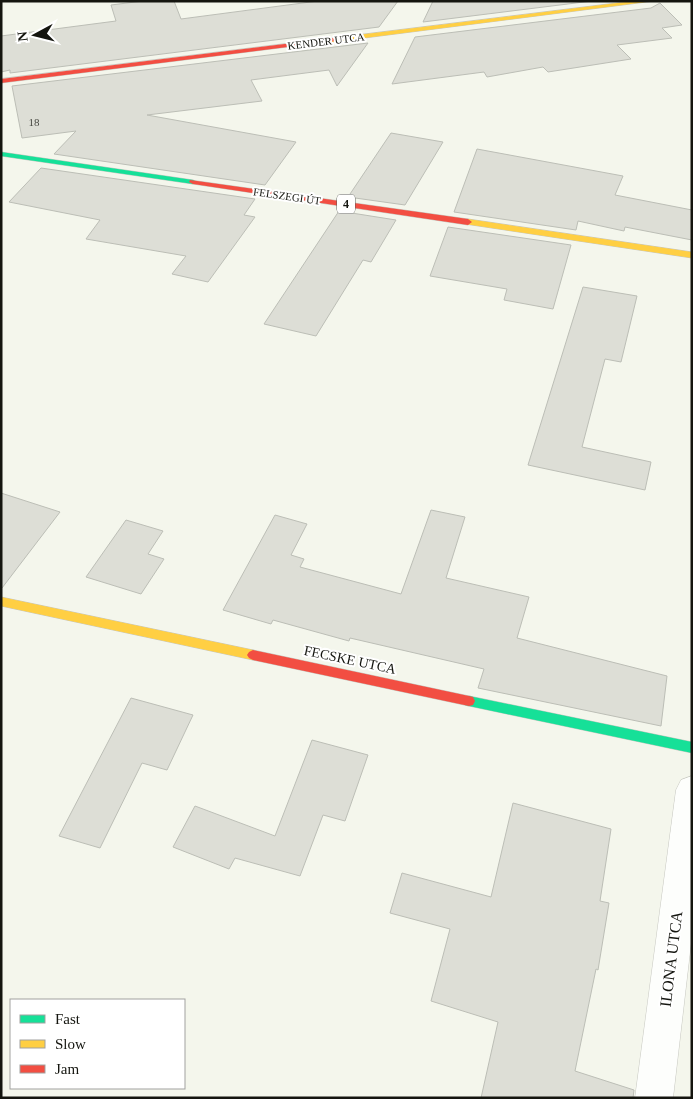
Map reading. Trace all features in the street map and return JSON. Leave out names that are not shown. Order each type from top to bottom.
[{"type":"street","name":"KENDER UTCA","points":[[1,81],[651,1]]},
{"type":"street","name":"FELSZEGI ÚT","points":[[1,154],[692,255]]},
{"type":"street","name":"FECSKE UTCA","points":[[1,602],[692,748]]},
{"type":"street","name":"ILONA UTCA","points":[[654,1098],[692,790]]},
{"type":"building","points":[[143,1],[174,1],[181,19],[318,1],[398,1],[379,27],[10,73],[10,70],[1,72],[1,36],[116,21],[111,5]]},
{"type":"building","points":[[433,1],[592,1],[423,22]]},
{"type":"building","points":[[660,3],[682,25],[662,28],[672,38],[617,45],[631,59],[548,72],[543,67],[487,77],[484,72],[392,84],[415,37],[651,8]]},
{"type":"building","points":[[368,43],[337,86],[329,70],[251,80],[262,101],[147,115],[296,142],[265,185],[54,154],[76,131],[22,138],[12,86]]},
{"type":"building","points":[[391,133],[443,142],[405,205],[348,197]]},
{"type":"building","points":[[477,149],[623,176],[615,195],[692,210],[692,240],[625,227],[624,231],[578,221],[576,230],[454,212]]},
{"type":"building","points":[[41,168],[255,199],[244,215],[255,217],[208,282],[172,274],[186,256],[86,239],[100,220],[9,202]]},
{"type":"building","points":[[339,211],[396,220],[371,262],[363,260],[316,336],[264,324]]},
{"type":"building","points":[[448,227],[571,245],[553,309],[504,300],[507,289],[430,276]]},
{"type":"building","points":[[583,287],[637,296],[621,362],[605,359],[582,447],[651,462],[645,490],[528,465]]},
{"type":"building","points":[[1,493],[60,512],[2,588],[1,588]]},
{"type":"building","points":[[431,510],[465,517],[446,578],[529,597],[517,638],[667,676],[661,726],[478,688],[484,669],[350,638],[349,641],[273,620],[271,624],[223,610],[275,515],[307,524],[291,555],[304,559],[300,567],[401,594]]},
{"type":"building","points":[[126,520],[163,531],[148,554],[164,559],[141,594],[86,577]]},
{"type":"building","points":[[131,698],[193,715],[167,770],[142,763],[100,848],[59,836]]},
{"type":"building","points":[[312,740],[368,755],[345,821],[323,815],[300,876],[235,858],[229,869],[173,847],[195,806],[275,836]]},
{"type":"building","points":[[513,803],[611,829],[600,901],[609,903],[598,970],[596,969],[575,1071],[634,1090],[633,1098],[481,1098],[498,1022],[431,1001],[450,929],[390,913],[402,873],[491,897]]},
{"type":"traffic: fast","points":[[1,154],[193,182]]},
{"type":"traffic: fast","points":[[469,701],[692,748]]},
{"type":"traffic: slow","points":[[333,40],[651,1]]},
{"type":"traffic: slow","points":[[468,222],[692,255]]},
{"type":"traffic: slow","points":[[1,601],[253,655]]},
{"type":"traffic: jam","points":[[1,81],[333,40]]},
{"type":"traffic: jam","points":[[193,182],[468,222]]},
{"type":"traffic: jam","points":[[253,655],[469,701]]}]
